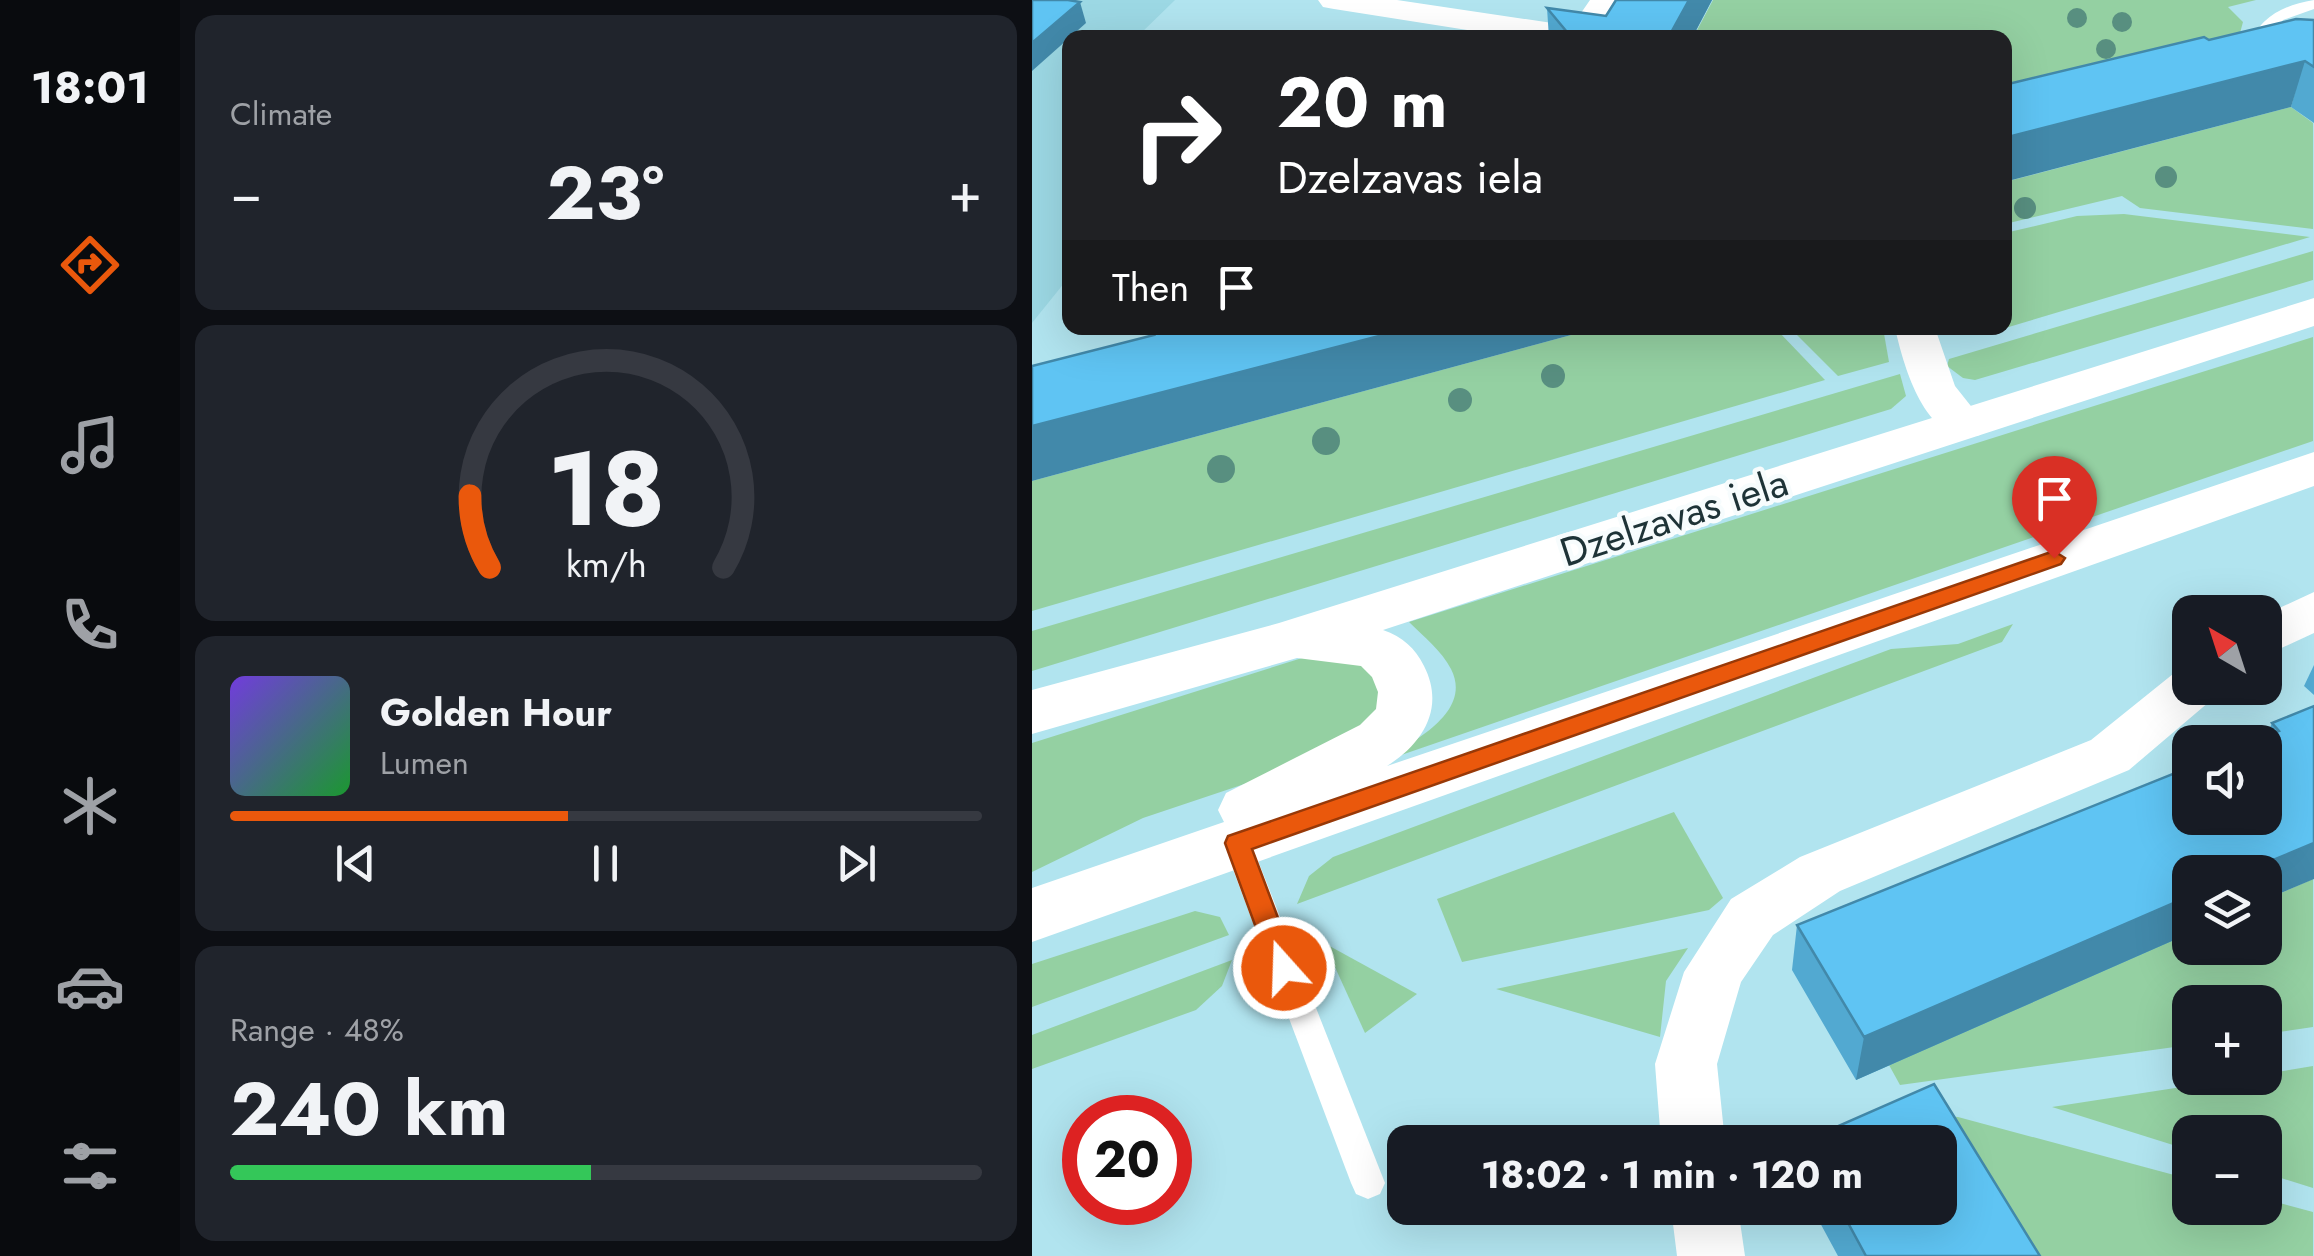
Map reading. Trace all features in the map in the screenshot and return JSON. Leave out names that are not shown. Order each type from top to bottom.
[{"type":"main road","name":"Dzelzavas iela","points":[[1032,712],[1284,642],[2314,311]]},
{"type":"main road","points":[[1032,915],[2314,468]]},
{"type":"main road","points":[[1211,853],[1238,815],[1301,781],[1362,756],[1394,730],[1408,709],[1406,683],[1394,664],[1368,644],[1338,640],[1284,642]]},
{"type":"street","points":[[1334,0],[1542,30]]},
{"type":"street","points":[[1587,30],[1606,0]]},
{"type":"street","points":[[2217,56],[2270,50]]},
{"type":"street","points":[[1917,335],[1935,390],[1964,425]]},
{"type":"street","points":[[2282,628],[2314,610]]},
{"type":"street","points":[[1691,1125],[1686,1064],[1714,972],[1752,917],[1820,874],[2110,755],[2172,704]]},
{"type":"street","points":[[1707,1225],[1711,1256]]},
{"type":"lane","points":[[2270,50],[2266,22],[2288,10],[2314,4]]},
{"type":"lane","points":[[1211,853],[1368,1183]]},
{"type":"shaded area","points":[[1032,0],[1175,0],[1144,30],[1062,30],[1062,286],[1032,323]]},
{"type":"green space","points":[[1713,0],[2256,0],[2228,7],[2243,22],[2240,33],[2012,90],[2012,30],[1697,30]]},
{"type":"green space","points":[[2291,107],[2313,123],[2313,229],[2140,208],[2122,196],[2012,222],[2012,180]]},
{"type":"green space","points":[[2124,214],[2310,237],[2012,326],[2012,231],[2077,216]]},
{"type":"green space","points":[[2313,251],[2313,280],[1975,380],[1963,378],[1947,366],[1949,359]]},
{"type":"green space","points":[[1571,335],[1782,335],[1825,380],[1032,611],[1032,481]]},
{"type":"green space","points":[[1797,335],[1884,335],[1889,362],[1838,376]]},
{"type":"green space","points":[[2313,337],[2313,441],[1378,763],[1434,726],[1454,700],[1456,685],[1451,669],[1409,622]]},
{"type":"green space","points":[[1900,374],[1906,396],[1891,409],[1032,671],[1032,631]]},
{"type":"green space","points":[[2013,624],[2002,642],[1297,904],[1309,876],[1333,857],[1891,649],[1958,644]]},
{"type":"green space","points":[[1323,655],[1367,667],[1379,682],[1377,719],[1313,761],[1143,818],[1032,872],[1032,743],[1302,658]]},
{"type":"green space","points":[[1674,812],[1723,898],[1709,910],[1462,962],[1437,899]]},
{"type":"green space","points":[[2313,879],[2313,1027],[2282,1032],[2282,985],[2172,985],[2172,1047],[1900,1085],[1889,1065],[2172,940],[2172,965],[2282,965],[2282,893]]},
{"type":"green space","points":[[1195,911],[1220,917],[1229,935],[1032,1007],[1032,964]]},
{"type":"green space","points":[[1324,943],[1417,994],[1365,1033]]},
{"type":"green space","points":[[1688,948],[1666,981],[1660,1037],[1496,989]]},
{"type":"green space","points":[[1232,960],[1222,986],[1196,1010],[1032,1069],[1032,1035]]},
{"type":"green space","points":[[2313,1066],[2313,1188],[2282,1178],[2282,1115],[2172,1115],[2172,1145],[2052,1107],[2172,1088],[2172,1095],[2282,1095],[2282,1071]]},
{"type":"green space","points":[[1917,1114],[1958,1117],[2172,1174],[2172,1225],[2282,1225],[2282,1204],[2313,1212],[2313,1256],[2002,1256],[1957,1173],[1957,1125],[1926,1125]]},
{"type":"building","points":[[1032,0],[1068,0],[1080,2],[1032,43]]},
{"type":"building","points":[[1616,0],[1689,0],[1672,30],[1565,30],[1547,8],[1606,16]]},
{"type":"building","points":[[2296,19],[2314,20],[2314,67],[2305,61],[2012,136],[2012,83],[2204,37],[2209,40]]},
{"type":"building","points":[[1154,335],[1383,335],[1032,426],[1032,366]]},
{"type":"building","points":[[2314,706],[2314,843],[2282,856],[2172,855],[2172,904],[1864,1037],[1797,925],[2172,774],[2172,835],[2282,835],[2282,725],[2272,723]]},
{"type":"building","points":[[1934,1084],[2040,1256],[1866,1256],[1849,1225],[1957,1225],[1957,1125],[1840,1125]]},
{"type":"route","points":[[1284,968],[1238,843],[2054,558]]}]
